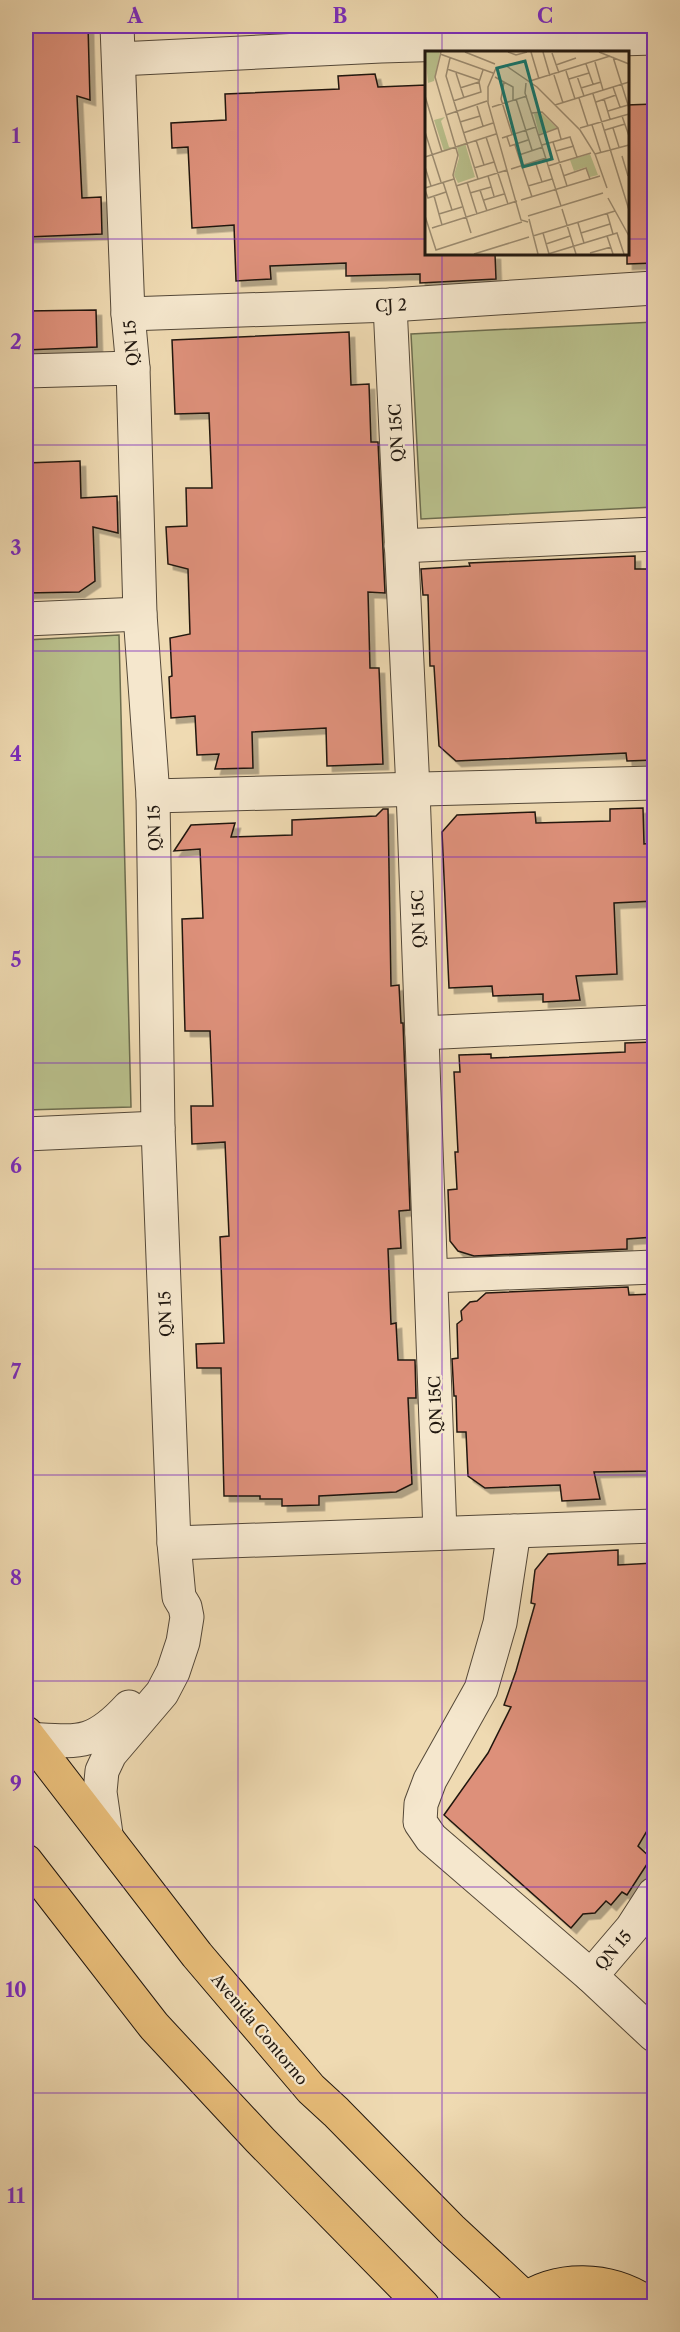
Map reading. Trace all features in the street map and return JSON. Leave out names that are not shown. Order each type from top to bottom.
[{"type":"main road","name":"Avenida Contorno","points":[[27,1736],[106,1834],[197,1955],[311,2090],[336,2112],[520,2302]]},
{"type":"main road","points":[[26,1861],[154,2026],[260,2140],[423,2307]]},
{"type":"main road","points":[[520,2302],[552,2286],[580,2282],[648,2292]]},
{"type":"street","name":"QN 15","points":[[27,1736],[89,1739],[113,1724],[144,1690],[157,1662],[179,1597],[174,1543],[158,1128],[153,796],[140,614],[133,368],[128,314],[117,26]]},
{"type":"street","points":[[119,59],[381,36],[654,38]]},
{"type":"street","name":"CJ 2","points":[[128,314],[390,305],[654,288]]},
{"type":"street","name":"QN 15C","points":[[390,305],[413,790],[440,1533]]},
{"type":"street","points":[[26,371],[133,368]]},
{"type":"street","points":[[401,546],[654,534]]},
{"type":"street","points":[[26,619],[140,614]]},
{"type":"street","points":[[153,796],[654,783]]},
{"type":"street","points":[[422,1033],[654,1022]]},
{"type":"street","points":[[26,1134],[158,1128]]},
{"type":"street","points":[[431,1276],[654,1267]]},
{"type":"street","points":[[174,1543],[654,1526]]},
{"type":"street","points":[[514,1531],[500,1623],[481,1689],[430,1780],[421,1804],[420,1822],[431,1838],[591,1976],[654,2035]]},
{"type":"street","name":"QN 15","points":[[106,1834],[100,1792],[102,1771],[110,1754],[162,1693],[173,1672],[183,1642],[187,1617],[185,1607],[179,1597]]},
{"type":"street","name":"QN 15","points":[[591,1976],[632,1928],[654,1894]]},
{"type":"green space","points":[[654,322],[654,507],[421,519],[411,334]]},
{"type":"green space","points":[[119,635],[131,1107],[26,1110],[26,640]]},
{"type":"green space","points":[[567,2294],[629,2306],[527,2306]]},
{"type":"building","points":[[26,26],[88,26],[90,100],[77,96],[82,198],[101,197],[102,234],[26,237]]},
{"type":"building","points":[[375,74],[378,87],[425,85],[425,255],[495,255],[496,279],[420,283],[420,274],[346,276],[346,263],[270,266],[271,279],[236,281],[234,225],[192,228],[188,147],[172,148],[171,123],[226,120],[225,94],[339,89],[338,76]]},
{"type":"building","points":[[654,104],[654,263],[627,264],[627,255],[629,255],[629,105]]},
{"type":"building","points":[[96,310],[97,347],[26,350],[26,311]]},
{"type":"building","points":[[349,332],[351,385],[369,384],[371,442],[378,442],[385,593],[368,592],[370,668],[379,668],[383,764],[327,766],[326,728],[252,732],[253,768],[215,769],[219,754],[197,755],[195,716],[171,718],[170,638],[190,634],[188,569],[168,564],[166,527],[187,526],[186,488],[212,488],[209,413],[175,414],[172,340]]},
{"type":"building","points":[[80,461],[81,498],[117,496],[118,533],[93,527],[95,581],[79,592],[26,593],[26,463]]},
{"type":"building","points":[[635,556],[635,569],[654,569],[654,760],[627,761],[626,753],[456,761],[439,746],[434,666],[430,666],[428,595],[423,595],[421,569],[470,566],[469,563]]},
{"type":"building","points":[[643,808],[644,844],[654,843],[654,901],[614,903],[617,974],[576,976],[580,1000],[543,1002],[543,994],[493,996],[492,986],[449,988],[442,832],[457,815],[535,812],[536,823],[610,821],[610,809]]},
{"type":"building","points":[[383,809],[388,809],[391,986],[399,985],[401,1023],[403,1023],[410,1210],[399,1211],[401,1248],[388,1249],[391,1324],[396,1323],[398,1360],[415,1360],[416,1398],[408,1398],[412,1484],[396,1492],[319,1496],[319,1505],[282,1506],[282,1499],[260,1499],[260,1496],[224,1496],[221,1368],[197,1368],[196,1344],[224,1343],[220,1237],[229,1236],[225,1142],[192,1144],[191,1106],[213,1106],[210,1031],[185,1031],[182,919],[203,918],[200,849],[174,851],[191,825],[235,823],[231,837],[292,835],[292,820],[376,816]]},
{"type":"building","points":[[654,1042],[654,1237],[627,1239],[627,1249],[474,1256],[458,1251],[450,1241],[448,1190],[457,1189],[455,1152],[458,1152],[454,1072],[460,1072],[459,1055],[491,1054],[491,1058],[625,1052],[625,1043]]},
{"type":"building","points":[[628,1287],[629,1295],[654,1294],[654,1471],[594,1472],[600,1499],[562,1501],[560,1485],[485,1488],[468,1476],[466,1432],[457,1432],[452,1359],[458,1358],[457,1324],[462,1320],[461,1311],[470,1302],[477,1301],[486,1293]]},
{"type":"building","points":[[618,1550],[618,1565],[654,1563],[654,1819],[638,1846],[651,1858],[627,1895],[622,1892],[611,1905],[606,1901],[595,1913],[583,1914],[571,1928],[444,1815],[488,1753],[511,1707],[504,1705],[535,1604],[531,1603],[535,1570],[548,1554]]}]
